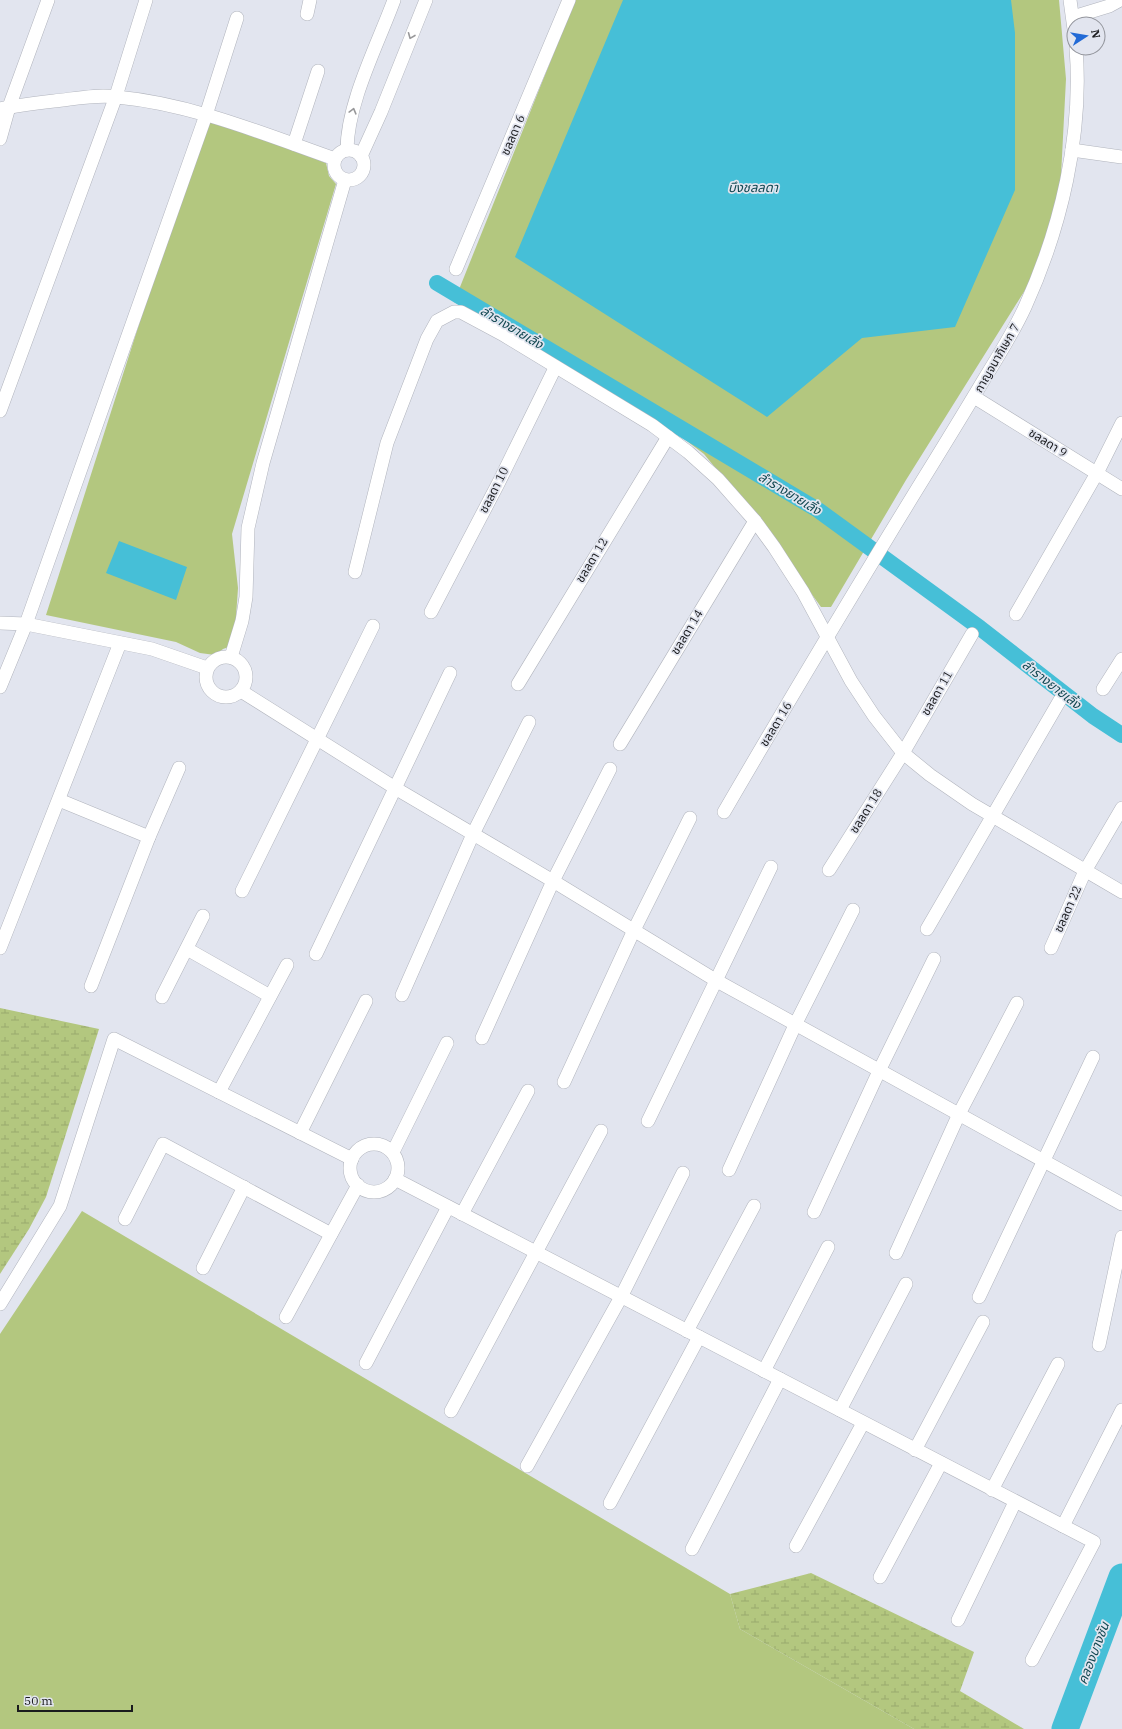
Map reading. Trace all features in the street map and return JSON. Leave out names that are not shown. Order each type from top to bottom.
[{"type":"street","points":[[0,139],[4,108],[48,0]]},
{"type":"street","points":[[0,411],[116,96],[146,0]]},
{"type":"street","points":[[307,14],[310,0]]},
{"type":"street","points":[[347,150],[348,130],[356,99],[394,0]]},
{"type":"street","points":[[361,156],[381,112],[426,0]]},
{"type":"street","name":"ชลลดา 6","points":[[456,269],[569,0]]},
{"type":"street","points":[[1070,0],[1073,16]]},
{"type":"street","points":[[1089,16],[1120,0]]},
{"type":"street","points":[[0,687],[26,624],[206,115],[237,18]]},
{"type":"street","name":"กาญจนาภิเษก 7","points":[[828,635],[1016,326],[1036,282],[1059,214],[1066,187],[1072,150],[1076,96],[1076,56]]},
{"type":"street","points":[[294,144],[318,71]]},
{"type":"street","points":[[4,108],[82,98],[116,96],[152,102],[206,115],[335,159]]},
{"type":"street","points":[[347,150],[355,151],[361,156],[364,166],[360,176],[356,179],[345,180],[335,172],[335,159],[341,152],[347,150]]},
{"type":"street","points":[[1072,150],[1122,157]]},
{"type":"street","points":[[231,657],[242,621],[246,597],[248,528],[263,463],[345,180]]},
{"type":"street","points":[[355,572],[387,443],[427,339],[437,321],[454,312],[461,312],[502,334],[555,368],[652,425],[688,452],[718,478],[755,520],[774,547],[804,592],[851,681],[874,716],[903,753],[930,775],[993,816],[1122,892]]},
{"type":"street","name":"ชลลดา 10","points":[[430,612],[499,482],[555,368]]},
{"type":"street","name":"ชลลดา 9","points":[[974,397],[1122,489]]},
{"type":"street","points":[[1016,614],[1097,473],[1122,423]]},
{"type":"street","name":"ชลลดา 12","points":[[518,684],[668,437]]},
{"type":"street","name":"ชลลดา 14","points":[[620,744],[755,520]]},
{"type":"street","points":[[0,623],[26,624],[152,649],[207,668]]},
{"type":"street","points":[[242,891],[373,626]]},
{"type":"street","name":"ชลลดา 11","points":[[903,753],[972,634]]},
{"type":"street","name":"ชลลดา 16","points":[[724,812],[828,635]]},
{"type":"street","points":[[0,948],[120,643]]},
{"type":"street","points":[[223,656],[231,657],[240,662],[246,671],[246,682],[241,691],[233,696],[216,694],[210,689],[206,680],[207,668],[216,659],[223,656]]},
{"type":"street","points":[[1104,689],[1122,659]]},
{"type":"street","points":[[316,954],[394,787],[450,673]]},
{"type":"street","points":[[241,691],[394,787],[553,881],[717,981],[880,1069],[1122,1204]]},
{"type":"street","points":[[927,929],[1060,700]]},
{"type":"street","points":[[402,995],[473,834],[529,722]]},
{"type":"street","name":"ชลลดา 18","points":[[829,870],[903,753]]},
{"type":"street","points":[[91,986],[178,768]]},
{"type":"street","points":[[482,1038],[553,881],[610,769]]},
{"type":"street","points":[[59,800],[150,837]]},
{"type":"street","name":"ชลลดา 22","points":[[1051,948],[1085,871],[1122,808]]},
{"type":"street","points":[[564,1082],[634,930],[690,818]]},
{"type":"street","points":[[648,1120],[717,981],[771,867]]},
{"type":"street","points":[[729,1170],[796,1023],[853,910]]},
{"type":"street","points":[[162,997],[203,916]]},
{"type":"street","points":[[187,949],[270,996]]},
{"type":"street","points":[[814,1212],[880,1069],[934,959]]},
{"type":"street","points":[[219,1092],[287,965]]},
{"type":"street","points":[[300,1133],[366,1001]]},
{"type":"street","points":[[896,1253],[959,1114],[1017,1003]]},
{"type":"street","points":[[0,1304],[60,1206],[114,1039],[352,1160]]},
{"type":"street","points":[[393,1152],[447,1043]]},
{"type":"street","points":[[979,1297],[1093,1057]]},
{"type":"street","points":[[462,1214],[528,1091]]},
{"type":"street","points":[[450,1411],[601,1131]]},
{"type":"street","points":[[372,1143],[387,1147],[393,1152],[398,1160],[399,1168],[395,1180],[387,1188],[372,1192],[358,1185],[353,1179],[351,1172],[352,1160],[357,1150],[372,1143]]},
{"type":"street","points":[[124,1219],[163,1144],[331,1234]]},
{"type":"street","points":[[527,1466],[621,1297],[682,1173]]},
{"type":"street","points":[[395,1180],[1094,1542],[1032,1660]]},
{"type":"street","points":[[286,1316],[358,1185]]},
{"type":"street","points":[[203,1268],[244,1187]]},
{"type":"street","points":[[610,1503],[754,1206]]},
{"type":"street","points":[[366,1363],[448,1207]]},
{"type":"street","points":[[1100,1345],[1122,1237]]},
{"type":"street","points":[[764,1371],[828,1247]]},
{"type":"street","points":[[840,1410],[906,1284]]},
{"type":"street","points":[[916,1450],[983,1322]]},
{"type":"street","points":[[992,1490],[1058,1364]]},
{"type":"street","points":[[692,1549],[780,1379]]},
{"type":"street","points":[[1063,1526],[1122,1410]]},
{"type":"street","points":[[796,1546],[863,1423]]},
{"type":"street","points":[[880,1577],[941,1463]]},
{"type":"street","points":[[958,1620],[1015,1502]]},
{"type":"green space","name":"บึงชลลดา","points":[[575,0],[1059,0],[1066,79],[1060,195],[1037,271],[906,480],[831,607],[821,607],[762,525],[704,454],[622,392],[454,302]]},
{"type":"green space","points":[[206,115],[326,163],[329,176],[336,184],[232,534],[238,588],[234,645],[223,649],[215,655],[200,653],[176,642],[46,615]]},
{"type":"green space","points":[[0,1008],[99,1029],[46,1197],[29,1229],[0,1274]]},
{"type":"green space","points":[[82,1211],[730,1594],[740,1629],[914,1729],[0,1729],[0,1334]]},
{"type":"green space","points":[[811,1573],[974,1652],[960,1691],[1024,1729],[914,1729],[740,1629],[730,1594]]},
{"type":"water","name":"บึงชลลดา","points":[[623,0],[1011,0],[1015,33],[1015,190],[955,327],[862,338],[767,417],[515,257]]},
{"type":"water","points":[[119,541],[187,567],[176,600],[106,573]]},
{"type":"waterway","name":"ลำรางยายเลิ้ง","points":[[437,283],[818,510],[980,628],[1093,716],[1122,735]]},
{"type":"waterway","name":"คลองบางชัน","points":[[1065,1729],[1122,1577]]}]
